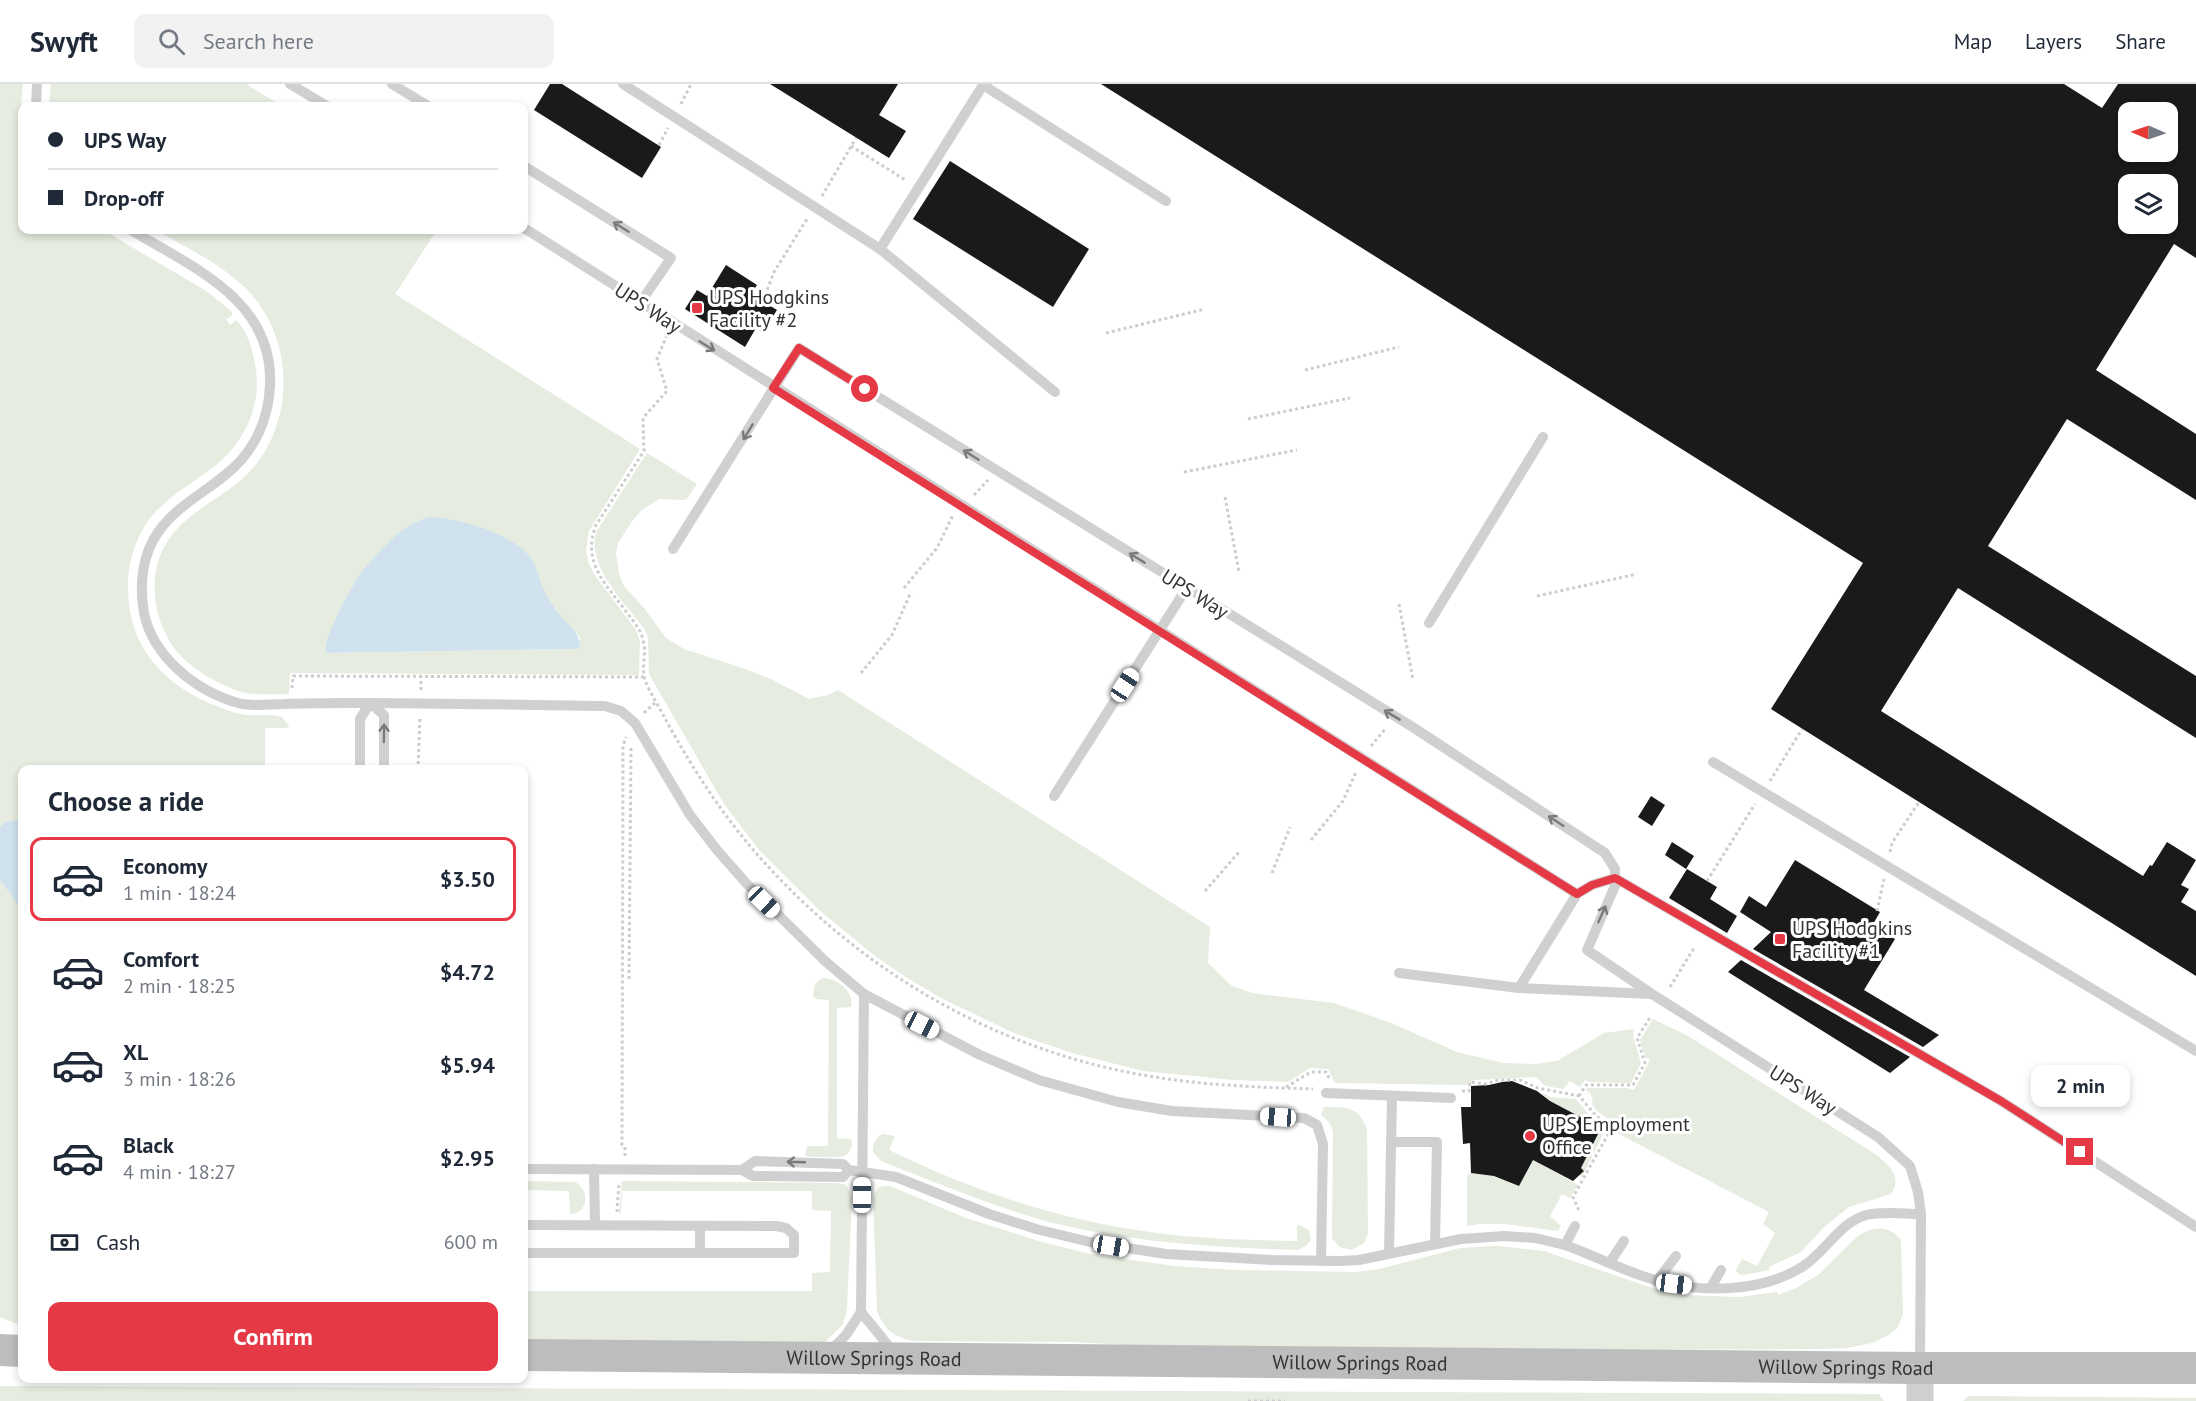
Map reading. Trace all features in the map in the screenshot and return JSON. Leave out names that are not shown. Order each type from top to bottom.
[{"type":"main road","points":[[0,1350],[18,1351]]},
{"type":"main road","name":"Willow Springs Road","points":[[528,1355],[1920,1368],[2196,1368]]},
{"type":"street","points":[[1920,1368],[1920,1401]]},
{"type":"lane","points":[[36,102],[37,84]]},
{"type":"lane","points":[[290,84],[320,102]]},
{"type":"lane","points":[[392,84],[421,102]]},
{"type":"lane","points":[[623,84],[880,249],[1055,392]]},
{"type":"lane","points":[[880,249],[983,85],[1166,201]]},
{"type":"lane","points":[[528,169],[671,258],[640,303]]},
{"type":"lane","name":"UPS Way","points":[[528,231],[773,388],[1577,894]]},
{"type":"lane","points":[[138,234],[215,280],[234,295],[248,311],[258,328],[266,349],[271,375],[270,400],[253,444],[230,472],[173,514],[157,532],[141,578],[141,597],[146,621],[154,639],[165,656],[194,682],[240,704],[605,706],[621,711],[636,723],[681,802],[717,850],[764,902],[825,961],[864,994],[980,1055],[1050,1083],[1118,1102],[1172,1111],[1304,1118],[1317,1125],[1323,1144],[1321,1261]]},
{"type":"lane","name":"UPS Way","points":[[673,549],[799,348],[1395,716],[1605,854],[1616,869],[1615,886],[1587,950],[1652,994],[1878,1137],[1910,1166],[1918,1192],[1921,1214],[1920,1368]]},
{"type":"lane","points":[[1429,623],[1543,437]]},
{"type":"lane","points":[[1054,796],[1186,589]]},
{"type":"lane","points":[[360,765],[360,719],[370,703]]},
{"type":"lane","points":[[370,703],[384,715],[384,765]]},
{"type":"lane","points":[[1713,762],[2196,1051]]},
{"type":"lane","points":[[1519,988],[1577,894],[1592,885],[1615,878],[2001,1101],[2196,1227]]},
{"type":"lane","points":[[1399,973],[1519,988],[1652,994]]},
{"type":"lane","points":[[824,1358],[846,1335],[861,1312],[864,994]]},
{"type":"lane","points":[[1326,1093],[1451,1098]]},
{"type":"lane","points":[[1389,1253],[1392,1096]]},
{"type":"lane","points":[[1391,1142],[1437,1142],[1435,1244]]},
{"type":"lane","points":[[528,1169],[742,1170],[755,1161],[843,1164],[849,1170],[896,1177],[989,1214],[1046,1232],[1094,1243],[1188,1256],[1321,1261],[1359,1260],[1461,1239],[1505,1236],[1535,1238],[1565,1245],[1658,1281],[1693,1287],[1755,1285],[1785,1276],[1809,1263],[1843,1228],[1865,1215],[1921,1214]]},
{"type":"lane","points":[[594,1169],[595,1226]]},
{"type":"lane","points":[[528,1225],[776,1226],[786,1228],[794,1234],[794,1253],[528,1253]]},
{"type":"lane","points":[[700,1226],[700,1253]]},
{"type":"lane","points":[[1565,1245],[1575,1226]]},
{"type":"lane","points":[[1610,1262],[1624,1241]]},
{"type":"lane","points":[[1658,1281],[1676,1256]]},
{"type":"lane","points":[[1711,1287],[1721,1270]]},
{"type":"lane","points":[[861,1312],[898,1359]]},
{"type":"path","points":[[851,146],[918,188]]},
{"type":"path","points":[[1106,333],[1205,309]]},
{"type":"path","points":[[671,323],[657,359],[667,391],[643,418],[644,451],[596,525],[590,549],[599,574],[639,629],[643,638],[644,677],[684,754],[718,806],[753,850],[792,893],[865,956],[976,1023],[1054,1052],[1136,1074],[1193,1083],[1316,1089],[1326,1093]]},
{"type":"path","points":[[1305,370],[1400,347]]},
{"type":"path","points":[[1248,419],[1350,398]]},
{"type":"path","points":[[1184,471],[1297,450]]},
{"type":"path","points":[[904,588],[937,548],[960,506],[996,471]]},
{"type":"path","points":[[1225,497],[1239,572]]},
{"type":"path","points":[[1536,596],[1637,574]]},
{"type":"path","points":[[861,674],[892,635],[911,592]]},
{"type":"path","points":[[1399,604],[1413,680]]},
{"type":"path","points":[[292,693],[293,676],[644,677]]},
{"type":"path","points":[[418,765],[421,676]]},
{"type":"path","points":[[636,723],[656,702]]},
{"type":"path","points":[[1311,840],[1343,801],[1361,759],[1395,716]]},
{"type":"path","points":[[617,1214],[618,1188],[625,1160],[625,1147],[622,1145],[623,746],[628,734],[631,737],[629,979]]},
{"type":"path","points":[[1272,873],[1290,826]]},
{"type":"path","points":[[1205,891],[1239,852]]},
{"type":"path","points":[[1669,989],[1694,948]]},
{"type":"path","points":[[1581,1215],[1574,1197],[1611,1129],[1602,1119],[1596,1118],[1579,1096],[1586,1085],[1633,1085],[1645,1063],[1637,1038],[1651,1017]]},
{"type":"path","points":[[1248,1401],[1286,1401]]},
{"type":"shaded area","points":[[0,84],[23,84],[21,102],[18,102],[18,234],[110,234],[208,292],[232,312],[232,316],[226,319],[230,325],[236,320],[246,335],[257,379],[254,407],[249,421],[243,434],[226,456],[166,502],[146,524],[137,541],[129,567],[129,607],[134,627],[152,661],[181,688],[234,712],[282,717],[289,726],[288,728],[265,728],[265,765],[18,765],[18,820],[5,822],[0,827]]},
{"type":"shaded area","points":[[51,84],[246,84],[275,102],[49,102]]},
{"type":"shaded area","points":[[162,234],[434,234],[395,294],[640,449],[589,531],[586,551],[589,564],[596,577],[636,630],[640,641],[639,675],[290,673],[289,694],[262,694],[241,692],[228,687],[206,676],[181,656],[164,631],[159,617],[155,586],[160,556],[167,542],[186,521],[232,487],[253,468],[268,446],[283,398],[283,373],[279,348],[271,324],[258,302],[240,283],[199,254]],"holes":[[[532,561],[544,592],[562,619],[580,638],[579,647],[574,649],[326,653]]]},
{"type":"shaded area","points":[[647,453],[697,484],[686,500],[659,499],[642,510],[618,543],[616,553],[619,574],[624,586],[666,638],[684,649],[773,680],[809,699],[828,695],[838,690],[1210,927],[1208,963],[1232,986],[1252,993],[1334,1003],[1391,1023],[1457,1052],[1503,1063],[1535,1064],[1557,1061],[1604,1033],[1634,1029],[1633,1036],[1641,1063],[1631,1083],[1585,1080],[1580,1087],[1570,1081],[1563,1089],[1545,1086],[1536,1077],[1474,1080],[1468,1085],[1335,1083],[1328,1069],[1310,1068],[1288,1082],[1234,1080],[1143,1071],[1072,1053],[1014,1033],[941,998],[909,979],[876,957],[818,909],[760,851],[724,804],[649,674],[648,638],[645,630],[602,572],[595,546],[596,532]]},
{"type":"shaded area","points":[[0,880],[18,905],[18,1324],[0,1317]]},
{"type":"shaded area","points":[[822,978],[833,980],[843,986],[851,1001],[851,1007],[837,1008],[837,1138],[851,1139],[852,1145],[848,1154],[841,1157],[807,1157],[805,1154],[807,1146],[828,1146],[829,1000],[816,999],[813,996],[815,984]]},
{"type":"shaded area","points":[[1653,1019],[1688,1036],[1875,1154],[1885,1162],[1895,1177],[1896,1182],[1891,1194],[1849,1207],[1824,1227],[1801,1252],[1769,1267],[1770,1270],[1738,1274],[1736,1270],[1742,1259],[1757,1266],[1775,1233],[1763,1224],[1769,1212],[1615,1132],[1614,1123],[1598,1112],[1592,1104],[1592,1096],[1586,1090],[1587,1088],[1628,1088],[1634,1090],[1650,1060],[1645,1057],[1640,1040]]},
{"type":"shaded area","points":[[1541,1093],[1549,1097],[1576,1099],[1605,1130],[1582,1177],[1579,1176],[1584,1171],[1581,1168],[1600,1128],[1550,1101]]},
{"type":"shaded area","points":[[1324,1107],[1339,1107],[1356,1112],[1367,1130],[1368,1234],[1364,1243],[1352,1250],[1339,1247],[1332,1238],[1333,1131],[1329,1122],[1321,1115]]},
{"type":"shaded area","points":[[883,1134],[895,1136],[889,1150],[920,1165],[983,1190],[1082,1220],[1168,1234],[1279,1241],[1297,1241],[1297,1226],[1299,1225],[1309,1230],[1311,1240],[1298,1250],[1231,1247],[1133,1238],[1067,1226],[996,1205],[881,1161],[873,1149],[876,1139]]},
{"type":"shaded area","points":[[1533,1160],[1578,1185],[1570,1198],[1562,1194],[1550,1216],[1561,1226],[1558,1231],[1505,1224],[1467,1226],[1467,1176],[1471,1173],[1494,1176],[1519,1186]]},
{"type":"shaded area","points":[[528,1181],[575,1182],[580,1185],[585,1201],[581,1210],[576,1213],[570,1214],[569,1191],[528,1190]]},
{"type":"shaded area","points":[[622,1181],[838,1183],[846,1185],[852,1196],[847,1309],[843,1324],[824,1343],[528,1347],[528,1291],[812,1291],[812,1273],[830,1272],[831,1211],[812,1210],[812,1191],[622,1191],[621,1213],[619,1214]]},
{"type":"shaded area","points":[[890,1186],[966,1218],[1042,1242],[1090,1254],[1174,1266],[1234,1270],[1355,1272],[1379,1269],[1460,1248],[1497,1246],[1544,1251],[1658,1290],[1683,1295],[1739,1297],[1777,1292],[1778,1295],[1818,1275],[1858,1236],[1870,1230],[1881,1229],[1891,1232],[1901,1240],[1903,1315],[1898,1327],[1889,1335],[1872,1343],[1847,1348],[1820,1349],[1238,1351],[1073,1342],[913,1341],[890,1331],[882,1322],[877,1310],[873,1197],[878,1188]]},
{"type":"shaded area","points":[[0,1386],[1879,1394],[1884,1401],[0,1401]]},
{"type":"shaded area","points":[[1969,1396],[2196,1398],[2196,1401],[1963,1401]]},
{"type":"water","points":[[429,517],[455,520],[485,529],[513,542],[524,550],[532,560],[550,600],[578,636],[580,647],[575,649],[326,653],[333,625],[361,573],[397,534]]},
{"type":"water","points":[[18,820],[18,905],[0,880],[0,827],[5,822]]},
{"type":"building","points":[[550,84],[562,84],[661,147],[642,178],[534,110]]},
{"type":"building","points":[[770,84],[898,84],[879,115],[906,131],[889,158]]},
{"type":"building","points":[[1101,84],[2064,84],[2102,108],[2118,84],[2196,84],[2196,258],[2174,244],[2096,370],[2196,434],[2196,500],[2067,419],[1988,546],[2196,676],[2196,738],[1958,588],[1881,711],[2143,876],[2167,842],[2196,860],[2181,885],[2189,889],[2181,902],[2196,911],[2196,976],[1771,709],[1863,563]]},
{"type":"building","points":[[950,161],[1089,249],[1053,307],[913,219]]},
{"type":"building","points":[[726,265],[757,285],[751,294],[777,310],[763,332],[756,328],[745,347],[685,309],[697,290],[707,296]]},
{"type":"building","points":[[1651,796],[1665,805],[1652,826],[1638,817]]},
{"type":"building","points":[[1672,842],[1694,856],[1686,869],[1665,855]]},
{"type":"building","points":[[1795,860],[1880,912],[1872,926],[1895,939],[1864,990],[1939,1035],[1923,1047],[1753,949],[1771,932],[1740,912],[1749,896],[1766,907]]},
{"type":"building","points":[[1687,869],[1717,887],[1710,899],[1737,916],[1727,933],[1669,898]]},
{"type":"building","points":[[1741,960],[1910,1057],[1890,1073],[1728,972]]},
{"type":"building","name":"UPS Employment Office","points":[[1512,1081],[1537,1091],[1550,1101],[1601,1128],[1581,1168],[1584,1171],[1573,1181],[1533,1160],[1519,1186],[1494,1176],[1471,1173],[1470,1143],[1463,1144],[1461,1107],[1471,1107],[1471,1086]]},
{"type":"place","name":"UPS Hodgkins Facility #2","points":[[697,308]]},
{"type":"place","name":"UPS Hodgkins Facility #1","points":[[1780,939]]},
{"type":"place","name":"UPS Employment Office","points":[[1530,1136]]},
{"type":"route","points":[[865,389],[799,348],[773,388],[1577,894],[1592,885],[1615,878],[2001,1101],[2080,1152]]}]
